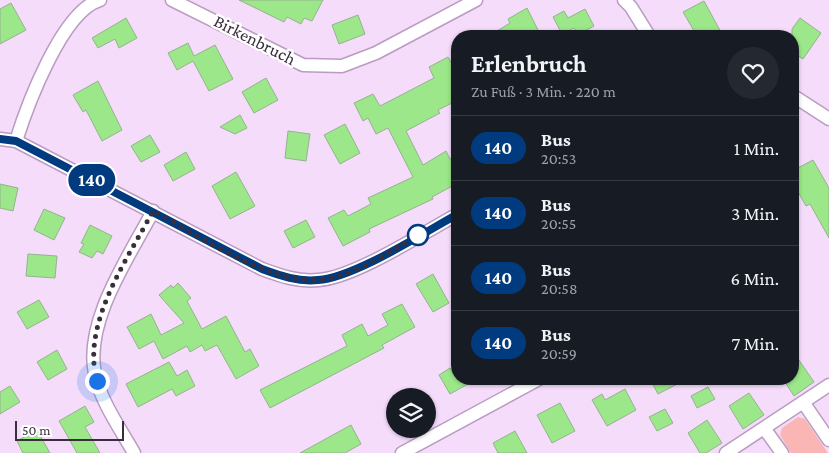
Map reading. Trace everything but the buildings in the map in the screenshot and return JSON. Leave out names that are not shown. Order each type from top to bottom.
[{"type":"street","points":[[16,141],[28,104],[67,26],[94,2],[100,0]]},
{"type":"street","name":"Birkenbruch","points":[[172,0],[304,65],[342,66],[376,53],[476,0]]},
{"type":"street","points":[[624,0],[631,7],[644,30]]},
{"type":"street","points":[[799,100],[829,119]]},
{"type":"street","points":[[0,139],[16,141],[262,269],[292,280],[319,280],[346,274],[451,218]]},
{"type":"street","points":[[134,453],[97,381],[93,349],[104,307],[153,211]]},
{"type":"street","points":[[402,453],[528,385]]},
{"type":"street","points":[[726,453],[829,385]]},
{"type":"street","points":[[803,402],[829,440]]},
{"type":"street","points":[[764,428],[782,453]]},
{"type":"shaded area","points":[[798,417],[805,419],[828,453],[791,453],[780,435],[782,428]]},
{"type":"bus line","name":"140","points":[[0,139],[16,141],[262,269],[292,280],[319,280],[346,274],[451,218]]},
{"type":"route","points":[[97,381],[93,362],[93,349],[99,322],[113,287],[153,211],[262,269],[292,280],[319,280],[346,274],[418,235]]}]
